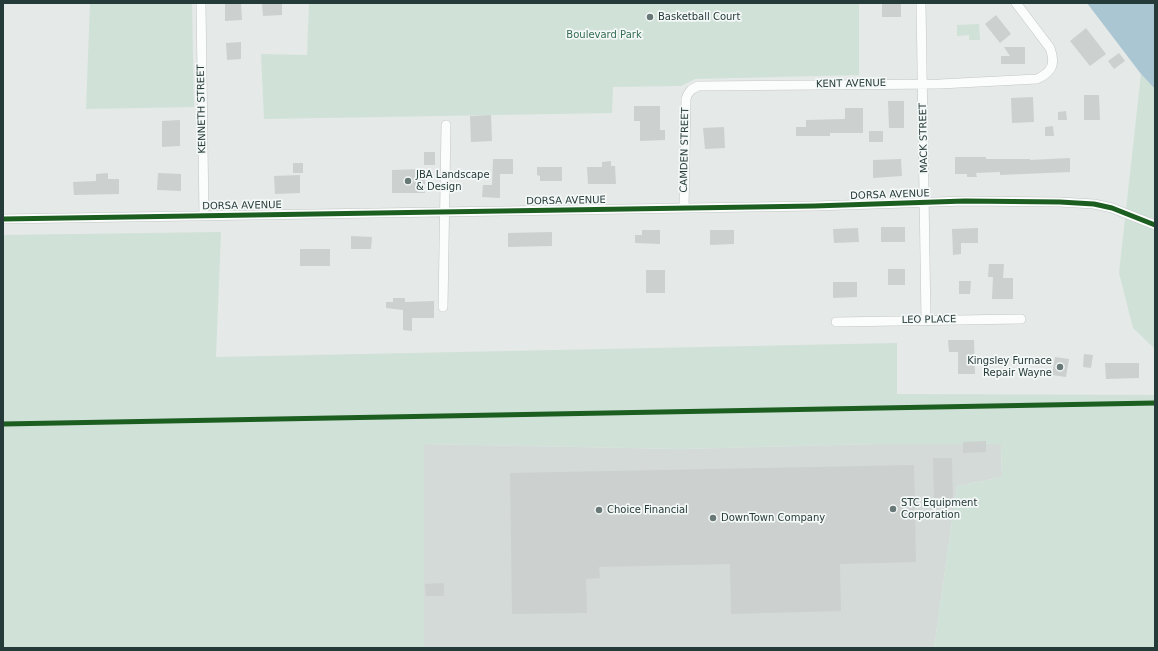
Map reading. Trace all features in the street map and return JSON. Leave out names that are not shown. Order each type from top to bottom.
[{"type":"street","name":"KENNETH STREET","points":[[201,3],[204,216]]},
{"type":"street","name":"MACK STREET","points":[[922,3],[926,320]]},
{"type":"street","name":"KENT AVENUE","points":[[688,93],[692,88],[698,86],[923,84],[1031,80],[1044,76],[1050,70],[1053,63],[1053,56],[1050,48],[1016,3]]},
{"type":"street","name":"CAMDEN STREET","points":[[684,208],[686,99],[688,93]]},
{"type":"street","points":[[443,307],[446,125]]},
{"type":"street","name":"DORSA AVENUE","points":[[3,219],[814,206],[925,202],[1060,202],[1094,204],[1112,208],[1155,225]]},
{"type":"street","name":"LEO PLACE","points":[[836,322],[1021,319]]},
{"type":"shaded area","points":[[424,444],[681,449],[875,444],[1001,444],[1002,477],[957,486],[934,648],[424,648]]},
{"type":"green space","points":[[90,3],[192,3],[194,107],[86,109]]},
{"type":"green space","name":"Boulevard Park","points":[[309,3],[859,3],[859,75],[695,79],[681,86],[613,87],[612,113],[264,119],[261,54],[307,55]]},
{"type":"green space","points":[[979,24],[980,40],[969,40],[969,35],[957,36],[957,25]]},
{"type":"green space","points":[[1141,74],[1155,89],[1155,349],[1133,328],[1119,273]]},
{"type":"green space","points":[[221,232],[216,357],[897,343],[897,394],[1155,395],[1155,648],[934,648],[957,486],[1002,477],[1001,444],[875,444],[681,449],[424,444],[424,648],[3,648],[3,235]]},
{"type":"water","points":[[1087,3],[1155,3],[1155,89],[1141,74]]},
{"type":"building","points":[[225,3],[241,3],[242,20],[225,21]]},
{"type":"building","points":[[262,3],[282,3],[282,15],[263,16]]},
{"type":"building","points":[[882,3],[901,3],[901,17],[882,17]]},
{"type":"building","points":[[996,15],[1011,34],[1000,43],[985,24]]},
{"type":"building","points":[[1086,28],[1106,54],[1090,66],[1070,41]]},
{"type":"building","points":[[241,42],[241,59],[227,60],[226,43]]},
{"type":"building","points":[[1004,47],[1025,47],[1025,64],[1001,64],[1001,56],[1010,56]]},
{"type":"building","points":[[1119,53],[1125,61],[1114,69],[1108,61]]},
{"type":"building","points":[[1084,95],[1099,95],[1100,120],[1084,120]]},
{"type":"building","points":[[1033,97],[1034,122],[1012,123],[1011,98]]},
{"type":"building","points":[[888,101],[904,101],[904,128],[889,128]]},
{"type":"building","points":[[634,106],[660,106],[660,130],[665,130],[665,140],[640,141],[640,121],[634,121]]},
{"type":"building","points":[[845,108],[863,108],[863,133],[830,133],[830,136],[796,136],[796,127],[806,127],[806,120],[845,119]]},
{"type":"building","points":[[1066,111],[1067,120],[1058,120],[1058,112]]},
{"type":"building","points":[[491,115],[492,141],[471,142],[470,116]]},
{"type":"building","points":[[180,120],[180,146],[162,147],[162,121]]},
{"type":"building","points":[[1053,126],[1054,136],[1045,136],[1045,127]]},
{"type":"building","points":[[724,127],[725,148],[705,149],[703,128]]},
{"type":"building","points":[[869,131],[883,131],[883,142],[869,142]]},
{"type":"building","points":[[424,152],[435,152],[435,165],[424,165]]},
{"type":"building","points":[[955,157],[986,157],[986,159],[1030,160],[1070,158],[1070,172],[1000,175],[1000,172],[976,173],[977,177],[967,177],[967,174],[955,174]]},
{"type":"building","points":[[493,159],[513,159],[513,174],[500,174],[500,198],[482,197],[483,185],[492,185]]},
{"type":"building","points":[[901,159],[902,176],[873,178],[873,160]]},
{"type":"building","points":[[611,161],[611,166],[615,166],[616,184],[588,184],[587,167],[602,167],[602,162]]},
{"type":"building","points":[[293,163],[303,163],[303,173],[293,173]]},
{"type":"building","points":[[537,167],[562,167],[562,181],[540,181],[540,176],[537,175]]},
{"type":"building","name":"JBA Landscape & Design","points":[[425,169],[425,193],[392,193],[392,170]]},
{"type":"building","points":[[108,173],[108,179],[119,179],[119,194],[74,195],[73,182],[96,181],[96,174]]},
{"type":"building","points":[[158,173],[181,174],[181,191],[157,190]]},
{"type":"building","points":[[300,175],[300,193],[275,194],[274,176]]},
{"type":"building","points":[[881,227],[905,227],[905,242],[881,242]]},
{"type":"building","points":[[858,228],[859,242],[834,243],[833,229]]},
{"type":"building","points":[[978,228],[978,243],[961,243],[961,254],[953,255],[952,229]]},
{"type":"building","points":[[642,230],[660,230],[660,244],[635,243],[635,235],[642,235]]},
{"type":"building","points":[[710,230],[734,230],[734,244],[710,245]]},
{"type":"building","points":[[552,232],[552,246],[508,247],[508,233]]},
{"type":"building","points":[[351,236],[372,237],[371,249],[351,249]]},
{"type":"building","points":[[300,249],[330,249],[330,266],[300,266]]},
{"type":"building","points":[[989,264],[1004,264],[1003,278],[1013,278],[1013,299],[992,299],[993,277],[988,277]]},
{"type":"building","points":[[888,269],[905,269],[905,285],[888,285]]},
{"type":"building","points":[[646,270],[665,270],[665,293],[646,293]]},
{"type":"building","points":[[959,281],[971,281],[970,294],[959,294]]},
{"type":"building","points":[[833,282],[857,282],[857,297],[833,298]]},
{"type":"building","points":[[393,298],[405,298],[405,302],[434,301],[434,318],[412,318],[412,331],[403,330],[403,310],[386,308],[386,302],[393,302]]},
{"type":"building","points":[[948,340],[974,340],[975,374],[958,374],[958,352],[949,352]]},
{"type":"building","points":[[1084,354],[1093,355],[1091,368],[1083,367]]},
{"type":"building","name":"Kingsley Furnace Repair Wayne","points":[[1055,357],[1069,359],[1066,377],[1052,375]]},
{"type":"building","points":[[1105,363],[1139,363],[1139,378],[1106,379]]},
{"type":"building","points":[[986,441],[986,452],[963,453],[963,442]]},
{"type":"building","points":[[933,458],[952,458],[953,507],[932,506],[932,498],[934,498]]},
{"type":"building","name":"DownTown Company","points":[[914,465],[916,562],[840,564],[841,611],[731,614],[730,564],[599,567],[600,578],[586,579],[587,613],[512,614],[510,473]]},
{"type":"building","points":[[444,583],[444,596],[426,596],[425,584]]},
{"type":"cycle path","points":[[3,219],[814,206],[965,201],[1060,202],[1094,204],[1112,208],[1155,225]]},
{"type":"cycle path","points":[[3,424],[1155,403]]},
{"type":"place","name":"Basketball Court","points":[[650,17]]},
{"type":"place","name":"JBA Landscape & Design","points":[[408,181]]},
{"type":"place","name":"Kingsley Furnace Repair Wayne","points":[[1060,367]]},
{"type":"place","name":"STC Equipment Corporation","points":[[893,509]]},
{"type":"place","name":"Choice Financial","points":[[599,510]]},
{"type":"place","name":"DownTown Company","points":[[713,518]]}]
